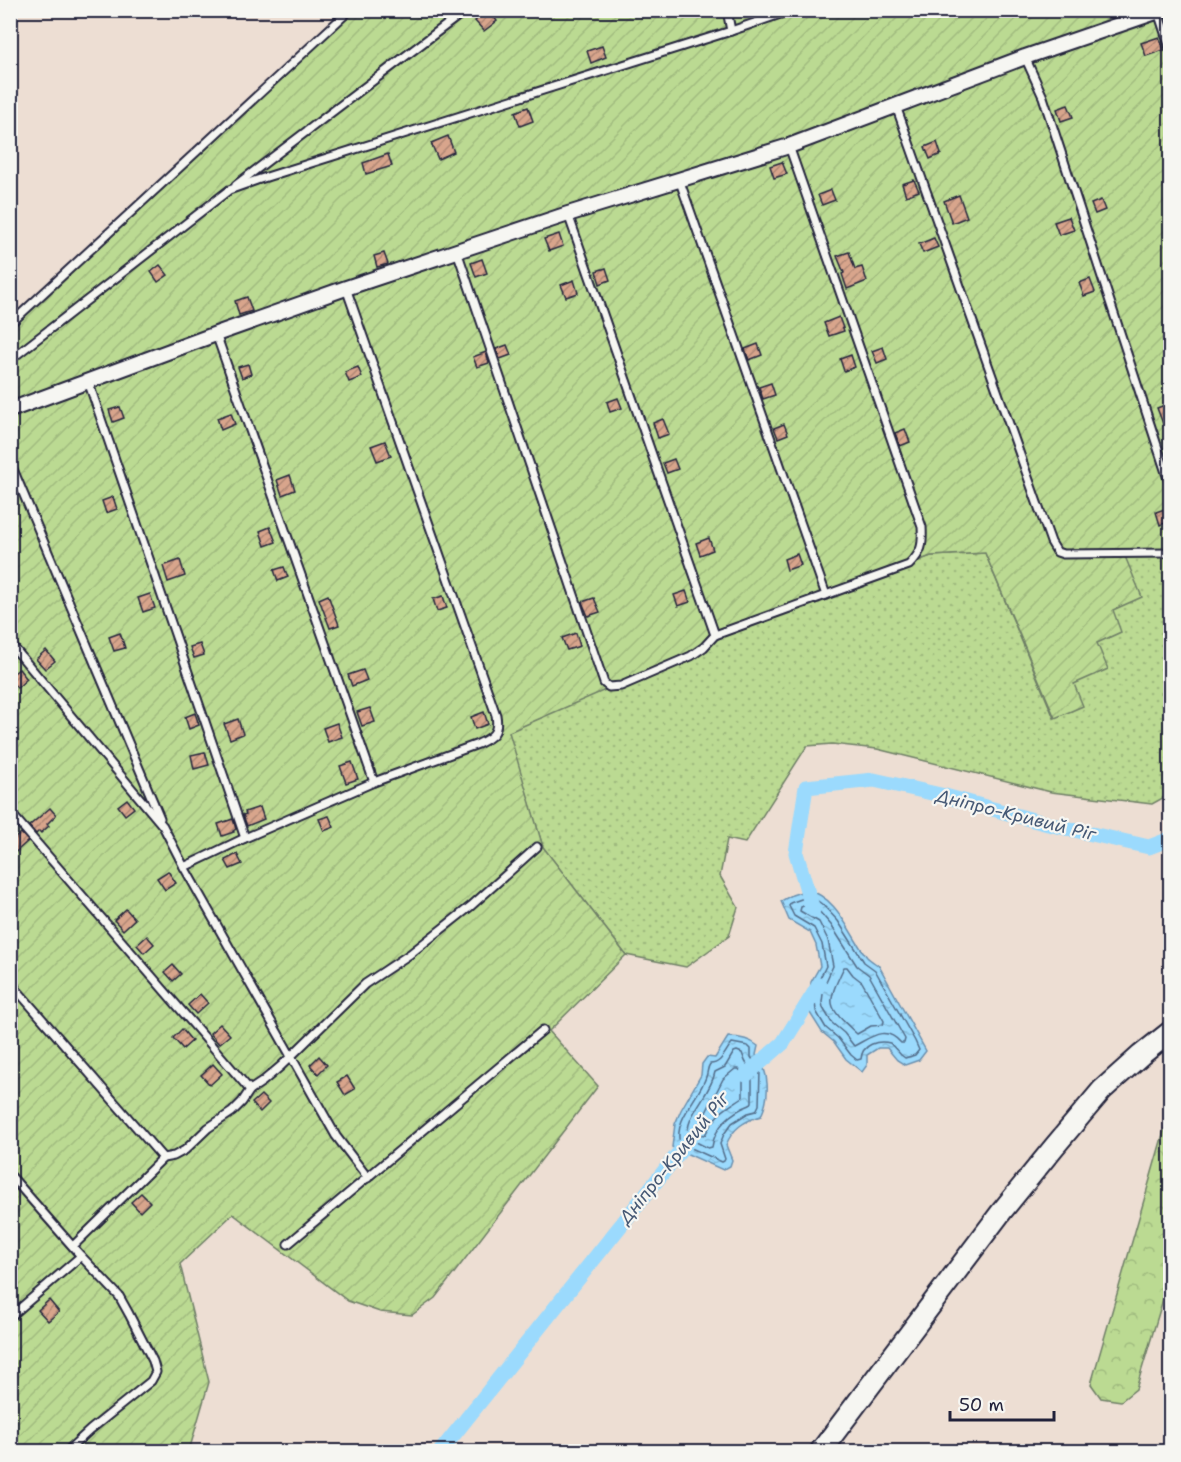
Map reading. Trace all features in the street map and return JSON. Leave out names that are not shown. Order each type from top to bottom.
[{"type":"main road","points":[[820,1452],[1054,1147],[1102,1090],[1170,1032]]},
{"type":"street","points":[[10,410],[346,288],[568,214],[789,146],[1025,57],[1160,11]]},
{"type":"lane","points":[[10,324],[350,10]]},
{"type":"lane","points":[[10,360],[466,10]]},
{"type":"lane","points":[[727,10],[731,31]]},
{"type":"lane","points":[[229,190],[792,10]]},
{"type":"lane","points":[[1160,11],[1170,48]]},
{"type":"lane","points":[[1025,57],[1043,97],[1170,485]]},
{"type":"lane","points":[[896,105],[1051,542],[1057,552],[1063,554],[1170,553]]},
{"type":"lane","points":[[457,251],[604,683],[609,687],[621,686],[691,656],[715,635],[909,565],[919,555],[923,542],[922,527],[789,146]]},
{"type":"lane","points":[[679,179],[826,595]]},
{"type":"lane","points":[[568,214],[715,635]]},
{"type":"lane","points":[[184,867],[374,782],[478,744],[495,733],[497,723],[484,681],[346,288]]},
{"type":"lane","points":[[216,334],[374,782]]},
{"type":"lane","points":[[88,381],[245,838]]},
{"type":"lane","points":[[10,462],[163,826],[336,1136],[368,1178]]},
{"type":"lane","points":[[10,644],[163,826]]},
{"type":"lane","points":[[10,812],[250,1090]]},
{"type":"lane","points":[[73,1246],[163,1158],[174,1156],[184,1150],[208,1128],[232,1112],[250,1090],[291,1056],[365,984],[410,954],[471,906],[537,847]]},
{"type":"lane","points":[[10,982],[163,1158]]},
{"type":"lane","points":[[288,1244],[543,1030]]},
{"type":"lane","points":[[10,1175],[119,1296],[153,1361],[156,1372],[151,1381],[66,1452]]},
{"type":"lane","points":[[10,1317],[81,1256]]},
{"type":"green space","points":[[348,11],[1170,11],[1170,553],[1124,554],[1142,597],[1113,610],[1121,632],[1097,643],[1108,669],[1074,684],[1083,706],[1055,718],[985,553],[931,556],[715,635],[704,647],[509,732],[543,847],[626,955],[549,1031],[598,1086],[435,1298],[412,1315],[380,1312],[348,1301],[233,1214],[180,1264],[209,1382],[189,1451],[11,1452],[11,324]]},
{"type":"green space","points":[[985,553],[1054,718],[1097,642],[1112,610],[1124,554],[1170,553],[1170,794],[1152,804],[1051,792],[877,749],[832,744],[807,746],[745,843],[727,839],[720,876],[738,907],[729,936],[686,967],[626,955],[543,847],[508,732],[609,687],[715,635],[931,556]]},
{"type":"green space","points":[[1170,1110],[1170,1276],[1136,1389],[1121,1401],[1101,1398],[1091,1384]]},
{"type":"water","points":[[807,890],[818,894],[835,908],[867,957],[879,966],[926,1051],[919,1060],[905,1065],[897,1060],[887,1048],[878,1048],[867,1055],[867,1065],[862,1072],[846,1059],[834,1042],[822,1032],[810,1013],[809,1001],[811,982],[820,966],[816,945],[810,932],[789,920],[781,901]]},
{"type":"water","points":[[728,1037],[744,1039],[758,1046],[756,1055],[764,1069],[767,1093],[761,1116],[740,1126],[729,1139],[726,1145],[732,1160],[730,1166],[723,1170],[672,1147],[675,1124],[701,1075],[702,1064],[707,1057],[715,1058]]},
{"type":"building","points":[[487,10],[497,21],[484,31],[475,21]]},
{"type":"building","points":[[1159,37],[1164,50],[1146,56],[1141,43]]},
{"type":"building","points":[[602,46],[606,57],[591,63],[587,51]]},
{"type":"building","points":[[1068,105],[1073,117],[1061,121],[1057,109]]},
{"type":"building","points":[[528,107],[533,121],[520,126],[515,112]]},
{"type":"building","points":[[448,136],[454,152],[438,159],[431,143]]},
{"type":"building","points":[[937,142],[941,154],[930,159],[925,147]]},
{"type":"building","points":[[388,154],[392,166],[366,174],[363,163]]},
{"type":"building","points":[[782,162],[787,174],[774,178],[770,166]]},
{"type":"building","points":[[914,180],[919,191],[906,196],[902,184]]},
{"type":"building","points":[[831,190],[835,200],[822,205],[818,195]]},
{"type":"building","points":[[959,195],[967,217],[952,223],[944,201]]},
{"type":"building","points":[[1101,200],[1105,210],[1095,214],[1091,204]]},
{"type":"building","points":[[1069,217],[1074,230],[1059,235],[1054,222]]},
{"type":"building","points":[[559,234],[563,246],[549,251],[544,239]]},
{"type":"building","points":[[934,238],[938,247],[923,253],[919,244]]},
{"type":"building","points":[[849,252],[855,269],[862,267],[867,281],[847,289],[837,256]]},
{"type":"building","points":[[384,253],[388,264],[377,267],[374,256]]},
{"type":"building","points":[[482,259],[487,273],[476,277],[471,263]]},
{"type":"building","points":[[160,265],[168,275],[158,282],[151,272]]},
{"type":"building","points":[[606,268],[610,280],[600,284],[596,271]]},
{"type":"building","points":[[1090,279],[1095,292],[1084,296],[1079,283]]},
{"type":"building","points":[[574,280],[578,293],[566,297],[561,285]]},
{"type":"building","points":[[247,297],[252,311],[239,315],[235,301]]},
{"type":"building","points":[[839,317],[844,331],[829,336],[824,323]]},
{"type":"building","points":[[758,344],[762,355],[749,360],[745,349]]},
{"type":"building","points":[[507,345],[511,355],[500,359],[496,349]]},
{"type":"building","points":[[883,347],[887,359],[877,363],[872,351]]},
{"type":"building","points":[[486,352],[489,363],[477,367],[473,357]]},
{"type":"building","points":[[851,355],[855,367],[844,371],[840,359]]},
{"type":"building","points":[[248,364],[251,374],[242,378],[238,367]]},
{"type":"building","points":[[358,367],[362,377],[349,382],[345,372]]},
{"type":"building","points":[[771,383],[775,395],[763,399],[759,387]]},
{"type":"building","points":[[618,398],[622,408],[610,412],[607,402]]},
{"type":"building","points":[[1170,403],[1170,442],[1157,408]]},
{"type":"building","points":[[120,407],[124,418],[113,422],[109,410]]},
{"type":"building","points":[[231,413],[235,424],[221,430],[217,418]]},
{"type":"building","points":[[663,419],[669,434],[658,438],[653,423]]},
{"type":"building","points":[[784,424],[788,434],[778,438],[774,428]]},
{"type":"building","points":[[905,429],[910,442],[900,446],[895,433]]},
{"type":"building","points":[[385,441],[391,456],[377,461],[371,446]]},
{"type":"building","points":[[674,459],[678,469],[667,473],[663,463]]},
{"type":"building","points":[[290,475],[295,490],[282,495],[277,480]]},
{"type":"building","points":[[113,497],[117,509],[106,513],[102,501]]},
{"type":"building","points":[[1170,507],[1170,521],[1160,525],[1156,512]]},
{"type":"building","points":[[270,527],[276,542],[265,546],[260,531]]},
{"type":"building","points":[[709,538],[713,550],[700,555],[696,543]]},
{"type":"building","points":[[797,554],[801,565],[787,570],[784,559]]},
{"type":"building","points":[[180,560],[185,576],[168,582],[163,566]]},
{"type":"building","points":[[284,567],[288,577],[278,581],[274,570]]},
{"type":"building","points":[[686,591],[690,602],[678,606],[674,595]]},
{"type":"building","points":[[150,594],[155,608],[143,612],[138,598]]},
{"type":"building","points":[[328,595],[339,625],[330,628],[319,599]]},
{"type":"building","points":[[443,596],[447,608],[437,611],[433,599]]},
{"type":"building","points":[[594,598],[600,612],[588,616],[582,602]]},
{"type":"building","points":[[120,633],[125,648],[114,651],[109,637]]},
{"type":"building","points":[[576,633],[580,646],[567,650],[562,638]]},
{"type":"building","points":[[200,644],[204,655],[194,658],[190,647]]},
{"type":"building","points":[[46,650],[55,661],[45,669],[36,659]]},
{"type":"building","points":[[19,669],[27,679],[17,688],[10,680],[10,676]]},
{"type":"building","points":[[363,670],[367,680],[352,686],[348,675]]},
{"type":"building","points":[[370,708],[375,722],[362,726],[357,712]]},
{"type":"building","points":[[484,712],[488,724],[475,729],[471,717]]},
{"type":"building","points":[[195,713],[199,725],[189,729],[185,717]]},
{"type":"building","points":[[238,719],[243,734],[230,739],[224,724]]},
{"type":"building","points":[[337,723],[342,737],[328,742],[323,728]]},
{"type":"building","points":[[205,752],[209,765],[194,769],[191,755]]},
{"type":"building","points":[[352,762],[358,779],[346,783],[340,766]]},
{"type":"building","points":[[127,799],[134,808],[125,815],[118,806]]},
{"type":"building","points":[[260,807],[264,819],[247,826],[243,815],[246,814],[245,812]]},
{"type":"building","points":[[50,808],[56,815],[47,824],[49,826],[36,834],[29,826]]},
{"type":"building","points":[[329,816],[334,827],[324,831],[319,819]]},
{"type":"building","points":[[233,819],[236,829],[222,836],[218,824]]},
{"type":"building","points":[[21,833],[28,841],[10,857],[10,842]]},
{"type":"building","points":[[237,854],[242,864],[230,869],[225,860]]},
{"type":"building","points":[[168,871],[176,883],[165,890],[157,878]]},
{"type":"building","points":[[126,909],[135,919],[123,930],[114,920]]},
{"type":"building","points":[[147,936],[154,944],[144,953],[137,945]]},
{"type":"building","points":[[173,965],[181,974],[173,981],[165,972]]},
{"type":"building","points":[[200,994],[208,1003],[196,1014],[188,1005]]},
{"type":"building","points":[[220,1024],[230,1035],[219,1044],[210,1033]]},
{"type":"building","points":[[182,1029],[192,1041],[183,1049],[173,1038]]},
{"type":"building","points":[[319,1056],[327,1065],[318,1074],[310,1065]]},
{"type":"building","points":[[213,1064],[222,1074],[210,1085],[201,1075]]},
{"type":"building","points":[[347,1076],[355,1089],[345,1095],[337,1082]]},
{"type":"building","points":[[261,1095],[269,1103],[260,1112],[252,1103]]},
{"type":"building","points":[[141,1193],[150,1202],[140,1212],[131,1202]]},
{"type":"building","points":[[49,1300],[59,1312],[48,1321],[38,1310]]},
{"type":"waterway","name":"Дніпро-Кривий Ріг","points":[[813,910],[796,853],[806,787],[874,780],[1149,847],[1170,839]]},
{"type":"waterway","name":"Дніпро-Кривий Ріг","points":[[746,1075],[783,1043],[819,985]]},
{"type":"waterway","name":"Дніпро-Кривий Ріг","points":[[440,1452],[693,1135]]}]
